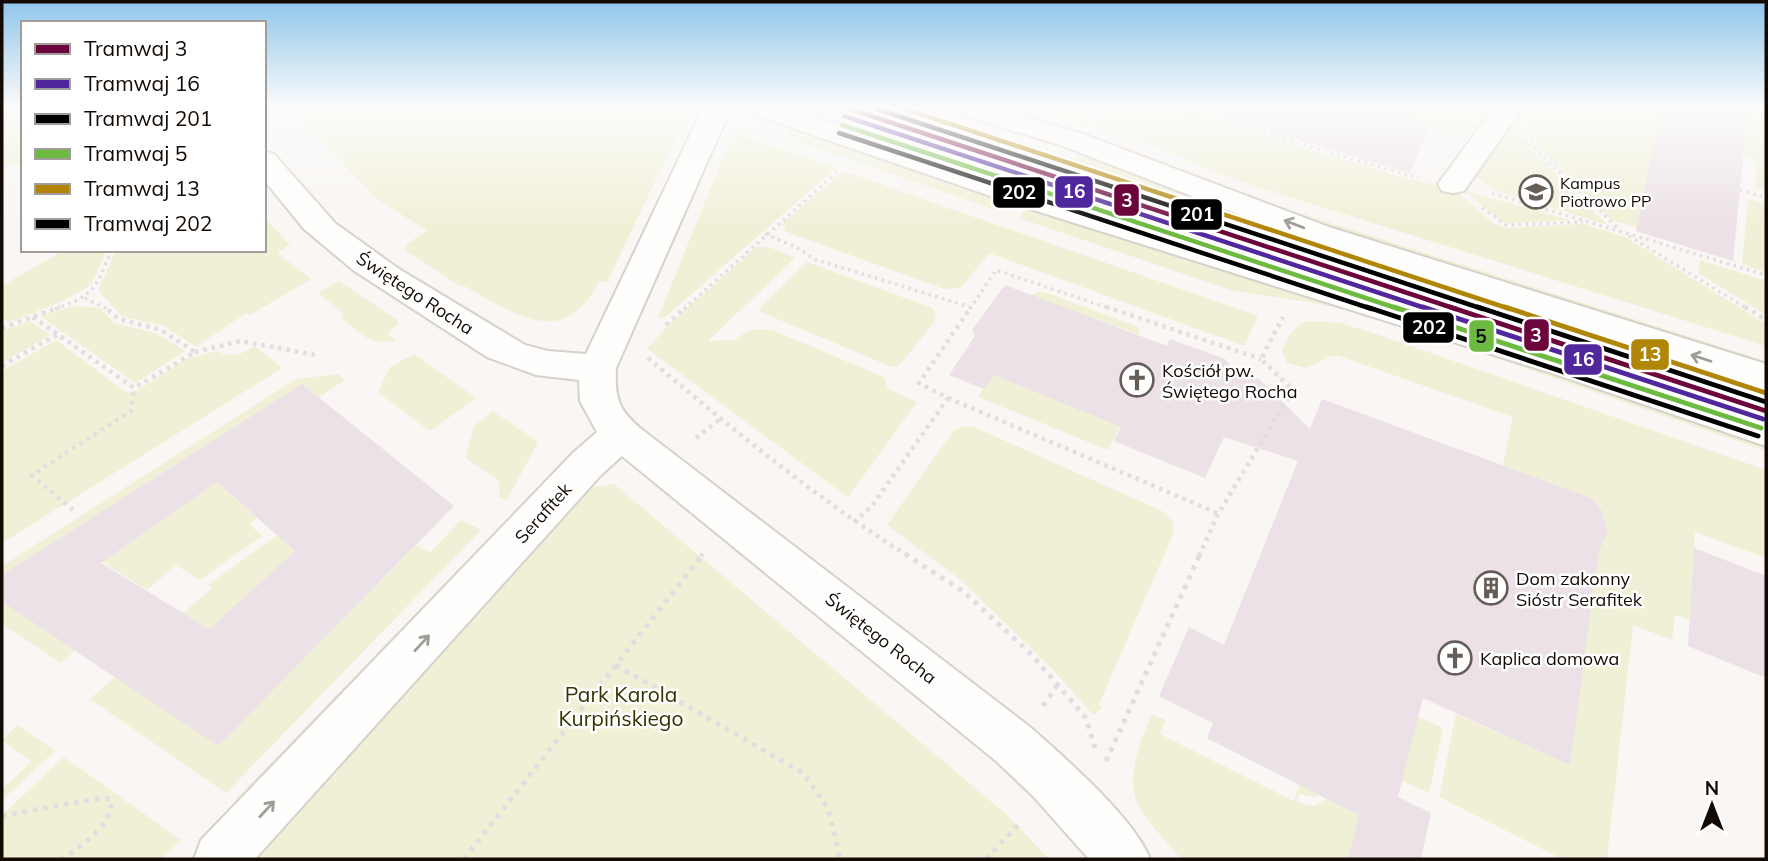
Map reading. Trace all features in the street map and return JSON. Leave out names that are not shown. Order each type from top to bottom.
[{"type":"street","points":[[622,433],[607,420],[599,407],[595,388],[598,368],[696,148]]},
{"type":"street","points":[[881,148],[1022,196],[1766,430]]},
{"type":"street","points":[[970,148],[1044,172],[1107,187],[1399,282],[1498,293]]},
{"type":"street","points":[[1009,148],[1053,162],[1107,187]]},
{"type":"street","points":[[1094,148],[1318,234],[1766,379]]},
{"type":"street","points":[[1453,184],[1479,148]]},
{"type":"street","name":"Świętego Rocha","points":[[266,163],[303,209],[324,230],[500,348],[519,358],[543,365],[598,368]]},
{"type":"street","points":[[1399,282],[1482,339]]},
{"type":"street","name":"Świętego Rocha","points":[[622,433],[1013,744],[1051,778],[1124,859]]},
{"type":"street","name":"Serafitek","points":[[220,859],[587,464],[622,433]]},
{"type":"path","points":[[1314,148],[1409,176],[1490,192],[1766,275]]},
{"type":"path","points":[[1536,148],[1621,232],[1766,320]]},
{"type":"path","points":[[657,332],[843,167]]},
{"type":"path","points":[[1453,184],[1497,221],[1506,225],[1587,222]]},
{"type":"path","points":[[1740,190],[1766,198]]},
{"type":"path","points":[[765,234],[796,247],[814,259],[970,307]]},
{"type":"path","points":[[2,328],[85,298],[97,283],[111,252]]},
{"type":"path","points":[[1101,772],[1217,514],[1293,390],[1261,359],[996,270],[919,383],[1217,514]]},
{"type":"path","points":[[85,298],[104,306],[119,319],[161,330],[195,352]]},
{"type":"path","points":[[33,317],[134,388]]},
{"type":"path","points":[[1261,359],[1279,326]]},
{"type":"path","points":[[2,366],[58,334]]},
{"type":"path","points":[[134,388],[195,352],[241,341],[316,355]]},
{"type":"path","points":[[638,350],[720,419],[854,522],[964,592],[1032,655],[1086,719],[1098,759]]},
{"type":"path","points":[[73,510],[32,475],[131,411],[134,388]]},
{"type":"path","points":[[854,522],[872,506],[948,398]]},
{"type":"path","points":[[464,859],[710,545]]},
{"type":"path","points":[[616,665],[803,773],[828,808],[840,859]]},
{"type":"path","points":[[2,816],[100,798],[111,799],[114,806],[108,819],[63,859]]},
{"type":"path","points":[[986,859],[1024,818]]},
{"type":"shaded area","points":[[949,148],[1021,148],[1766,388],[1766,421]]},
{"type":"green space","points":[[2,148],[21,148],[21,163],[2,167]]},
{"type":"green space","points":[[329,148],[671,148],[607,282],[599,281],[585,303],[570,316],[554,321],[538,320],[502,307],[460,286],[405,250],[408,243],[427,231],[372,195]]},
{"type":"green space","points":[[727,148],[778,148],[836,168],[664,318],[658,318]]},
{"type":"green space","points":[[818,148],[852,148],[1003,200],[995,210]]},
{"type":"green space","points":[[1159,148],[1305,148],[1409,179],[1452,188],[1493,223],[1506,228],[1584,224],[1625,237],[1766,324],[1766,346],[1239,181]]},
{"type":"green space","points":[[1494,148],[1532,148],[1608,225],[1491,189],[1475,175]]},
{"type":"green space","points":[[1540,148],[1653,148],[1637,227],[1611,220]]},
{"type":"green space","points":[[1744,148],[1766,148],[1766,191],[1755,188],[1757,160],[1743,156]]},
{"type":"green space","points":[[1081,152],[1203,202],[1201,205],[1071,163]]},
{"type":"green space","points":[[843,171],[1258,316],[1244,346],[989,253],[961,288],[944,289],[784,231],[786,228],[781,225]]},
{"type":"green space","points":[[1055,183],[1209,234],[1208,237],[1197,239],[1045,196]]},
{"type":"green space","points":[[1463,190],[1570,220],[1506,223]]},
{"type":"green space","points":[[1230,191],[1766,361],[1766,366],[1391,252]]},
{"type":"green space","points":[[1748,199],[1766,204],[1766,272],[1742,264]]},
{"type":"green space","points":[[1027,207],[1468,338],[1766,439],[1766,451],[1377,317],[1309,302],[1234,291],[1019,218]]},
{"type":"green space","points":[[266,219],[290,245],[277,253],[311,279],[250,315],[246,313],[196,347],[164,326],[123,317],[98,290],[115,252],[266,252]]},
{"type":"green space","points":[[758,246],[767,246],[795,258],[708,341],[733,340],[751,330],[772,330],[884,377],[888,389],[917,402],[848,497],[647,349],[672,321]]},
{"type":"green space","points":[[61,252],[106,252],[92,283],[86,288],[59,303],[9,322],[2,317],[2,286]]},
{"type":"green space","points":[[1700,260],[1766,281],[1766,315],[1698,273]]},
{"type":"green space","points":[[807,262],[932,308],[936,314],[935,321],[898,367],[892,367],[761,312],[760,308]]},
{"type":"green space","points":[[339,281],[397,320],[398,324],[387,334],[396,340],[379,342],[366,337],[341,317],[344,314],[318,293]]},
{"type":"green space","points":[[1037,292],[1045,292],[1138,327],[1140,335],[1031,296]]},
{"type":"green space","points":[[74,306],[100,308],[114,323],[156,333],[185,351],[135,383],[40,316]]},
{"type":"green space","points":[[30,321],[50,335],[2,363],[2,331]]},
{"type":"green space","points":[[1309,321],[1340,323],[1373,333],[1766,470],[1766,558],[1695,532],[1690,620],[1675,615],[1672,640],[1633,625],[1607,859],[1562,859],[1439,797],[1456,714],[1569,764],[1599,551],[1608,531],[1602,511],[1591,498],[1503,466],[1513,417],[1339,356],[1332,356],[1306,368],[1287,363],[1282,352],[1289,337],[1298,326]]},
{"type":"green space","points":[[56,340],[127,393],[138,390],[186,359],[217,351],[227,355],[237,354],[255,346],[282,368],[2,543],[2,371]]},
{"type":"green space","points":[[414,354],[476,398],[430,431],[378,392],[390,367]]},
{"type":"green space","points":[[993,371],[1018,385],[1021,381],[1058,400],[1123,422],[1108,450],[978,397]]},
{"type":"green space","points":[[338,374],[345,380],[319,397],[302,384],[2,575],[2,566],[296,379]]},
{"type":"green space","points":[[493,411],[538,442],[507,500],[500,498],[499,481],[466,458],[474,426]]},
{"type":"green space","points":[[962,427],[974,427],[1162,511],[1172,521],[1174,532],[1099,704],[1102,708],[1093,715],[1056,673],[962,581],[887,525],[953,431]]},
{"type":"green space","points":[[217,482],[257,518],[249,524],[262,536],[200,580],[176,565],[147,590],[102,562]]},
{"type":"green space","name":"Park Karola Kurpińskiego","points":[[614,484],[1007,815],[1049,859],[245,859],[589,488]]},
{"type":"green space","points":[[461,520],[481,530],[226,793],[90,699],[115,677],[218,746],[416,545],[430,553]]},
{"type":"green space","points":[[290,526],[306,541],[209,629],[183,613],[212,588],[208,585]]},
{"type":"green space","points":[[491,544],[247,806],[236,799],[472,555]]},
{"type":"green space","points":[[2,602],[75,651],[61,663],[2,624]]},
{"type":"green space","points":[[1152,714],[1165,720],[1160,734],[1294,801],[1319,720],[1324,788],[1316,797],[1299,794],[1297,802],[1315,806],[1333,795],[1367,783],[1348,859],[1181,859],[1145,816],[1134,792],[1136,757]]},
{"type":"green space","points":[[1418,717],[1443,728],[1429,793],[1377,769]]},
{"type":"green space","points":[[18,725],[55,751],[2,800],[2,789],[32,762],[2,740]]},
{"type":"green space","points":[[64,757],[181,840],[162,859],[2,859],[2,815]]},
{"type":"building","points":[[1326,148],[1420,148],[1410,173]]},
{"type":"building","points":[[1653,148],[1744,148],[1733,261],[1636,231]]},
{"type":"building","points":[[1005,285],[1167,346],[1170,339],[1225,359],[1235,372],[1259,379],[1310,429],[1322,399],[1591,498],[1602,511],[1608,531],[1599,551],[1570,765],[1423,698],[1398,797],[1431,813],[1421,859],[1348,859],[1359,815],[1207,738],[1213,723],[1159,696],[1189,627],[1224,645],[1298,461],[1224,437],[1205,478],[1114,441],[1121,427],[994,375],[984,389],[949,375],[975,336],[972,330]]},
{"type":"building","points":[[302,384],[454,506],[218,746],[2,602],[2,575]],"holes":[[[217,482],[295,551],[209,629],[101,563]]]},
{"type":"building","points":[[1694,548],[1766,576],[1766,678],[1688,646]]},
{"type":"tram line","name":"202","points":[[885,148],[1758,436]]},
{"type":"tram line","name":"5","points":[[912,148],[1761,428]]},
{"type":"tram line","name":"16","points":[[942,148],[1763,419]]},
{"type":"tram line","name":"3","points":[[969,148],[1766,411]]},
{"type":"tram line","name":"201","points":[[996,148],[1766,402]]},
{"type":"tram line","name":"13","points":[[1024,148],[1766,393]]},
{"type":"place","name":"Kampus Piotrowo PP","points":[[1536,192]]},
{"type":"place","name":"Kościół pw. Świętego Rocha","points":[[1137,380]]},
{"type":"place","name":"Dom zakonny Sióstr Serafitek","points":[[1491,588]]},
{"type":"place","name":"Kaplica domowa","points":[[1455,658]]}]
